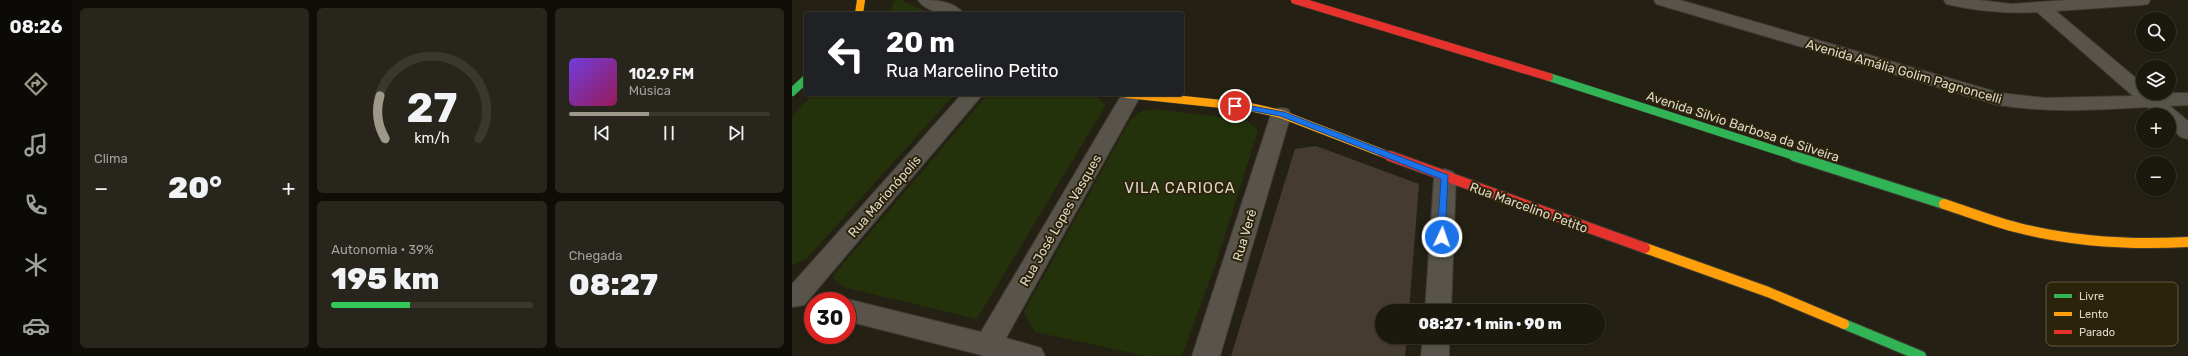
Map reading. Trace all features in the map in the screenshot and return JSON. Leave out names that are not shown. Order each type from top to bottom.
[{"type":"street","points":[[859,12],[861,0]]},
{"type":"street","points":[[926,0],[951,12]]},
{"type":"street","name":"Avenida Silvio Barbosa da Silveira","points":[[1296,0],[1479,54],[2018,228],[2059,238],[2103,244],[2144,245],[2188,242]]},
{"type":"street","name":"Avenida Amália Golim Pagnoncelli","points":[[1662,0],[1998,99],[2024,104],[2048,105],[2151,100]]},
{"type":"street","points":[[1952,0],[1990,7],[2041,7],[2142,0]]},
{"type":"street","points":[[2041,7],[2136,87]]},
{"type":"street","points":[[792,92],[804,81]]},
{"type":"street","name":"Rua Marionópolis","points":[[800,299],[971,96]]},
{"type":"street","name":"Rua José Lopes Vasques","points":[[988,345],[1128,96]]},
{"type":"street","name":"Rua Marcelino Petito","points":[[1148,96],[1250,107],[1281,114],[1445,177],[1768,292],[1908,354]]},
{"type":"street","name":"Avenida Amália Golim Pagnoncelli","points":[[2176,99],[2188,99]]},
{"type":"street","points":[[2151,100],[2160,108]]},
{"type":"street","name":"Rua Verê","points":[[1206,356],[1281,114]]},
{"type":"street","points":[[2176,122],[2188,132]]},
{"type":"street","points":[[1438,304],[1445,177]]},
{"type":"street","points":[[856,312],[1031,356]]},
{"type":"street","points":[[1435,356],[1436,344]]},
{"type":"green space","points":[[895,0],[901,0],[928,12],[890,12]]},
{"type":"green space","points":[[811,96],[953,96],[807,258],[792,265],[792,117]]},
{"type":"green space","points":[[986,96],[1095,96],[1106,105],[977,319],[843,287],[832,277]]},
{"type":"green space","points":[[1153,109],[1246,120],[1258,130],[1215,266],[1182,355],[1146,356],[1035,332],[1024,312],[1130,120],[1140,112]]},
{"type":"building","points":[[1316,146],[1419,184],[1410,304],[1375,304],[1375,344],[1406,344],[1405,356],[1231,356],[1295,149]]},
{"type":"traffic: fast","points":[[1549,77],[1944,204]]},
{"type":"traffic: fast","points":[[792,92],[804,81]]},
{"type":"traffic: fast","points":[[1844,324],[1921,356]]},
{"type":"traffic: slow","points":[[859,12],[861,0]]},
{"type":"traffic: slow","points":[[1146,96],[1250,107],[1281,114],[1382,153]]},
{"type":"traffic: slow","points":[[1944,204],[2010,226],[2061,237],[2124,243],[2188,242]]},
{"type":"traffic: slow","points":[[1645,248],[1768,292],[1844,324]]},
{"type":"traffic: jam","points":[[1295,0],[1549,77]]},
{"type":"traffic: jam","points":[[1382,153],[1645,248]]},
{"type":"district","name":"VILA CARIOCA","points":[[1180,188]]},
{"type":"route","points":[[1235,106],[1250,107],[1281,114],[1445,177],[1442,237]]}]
